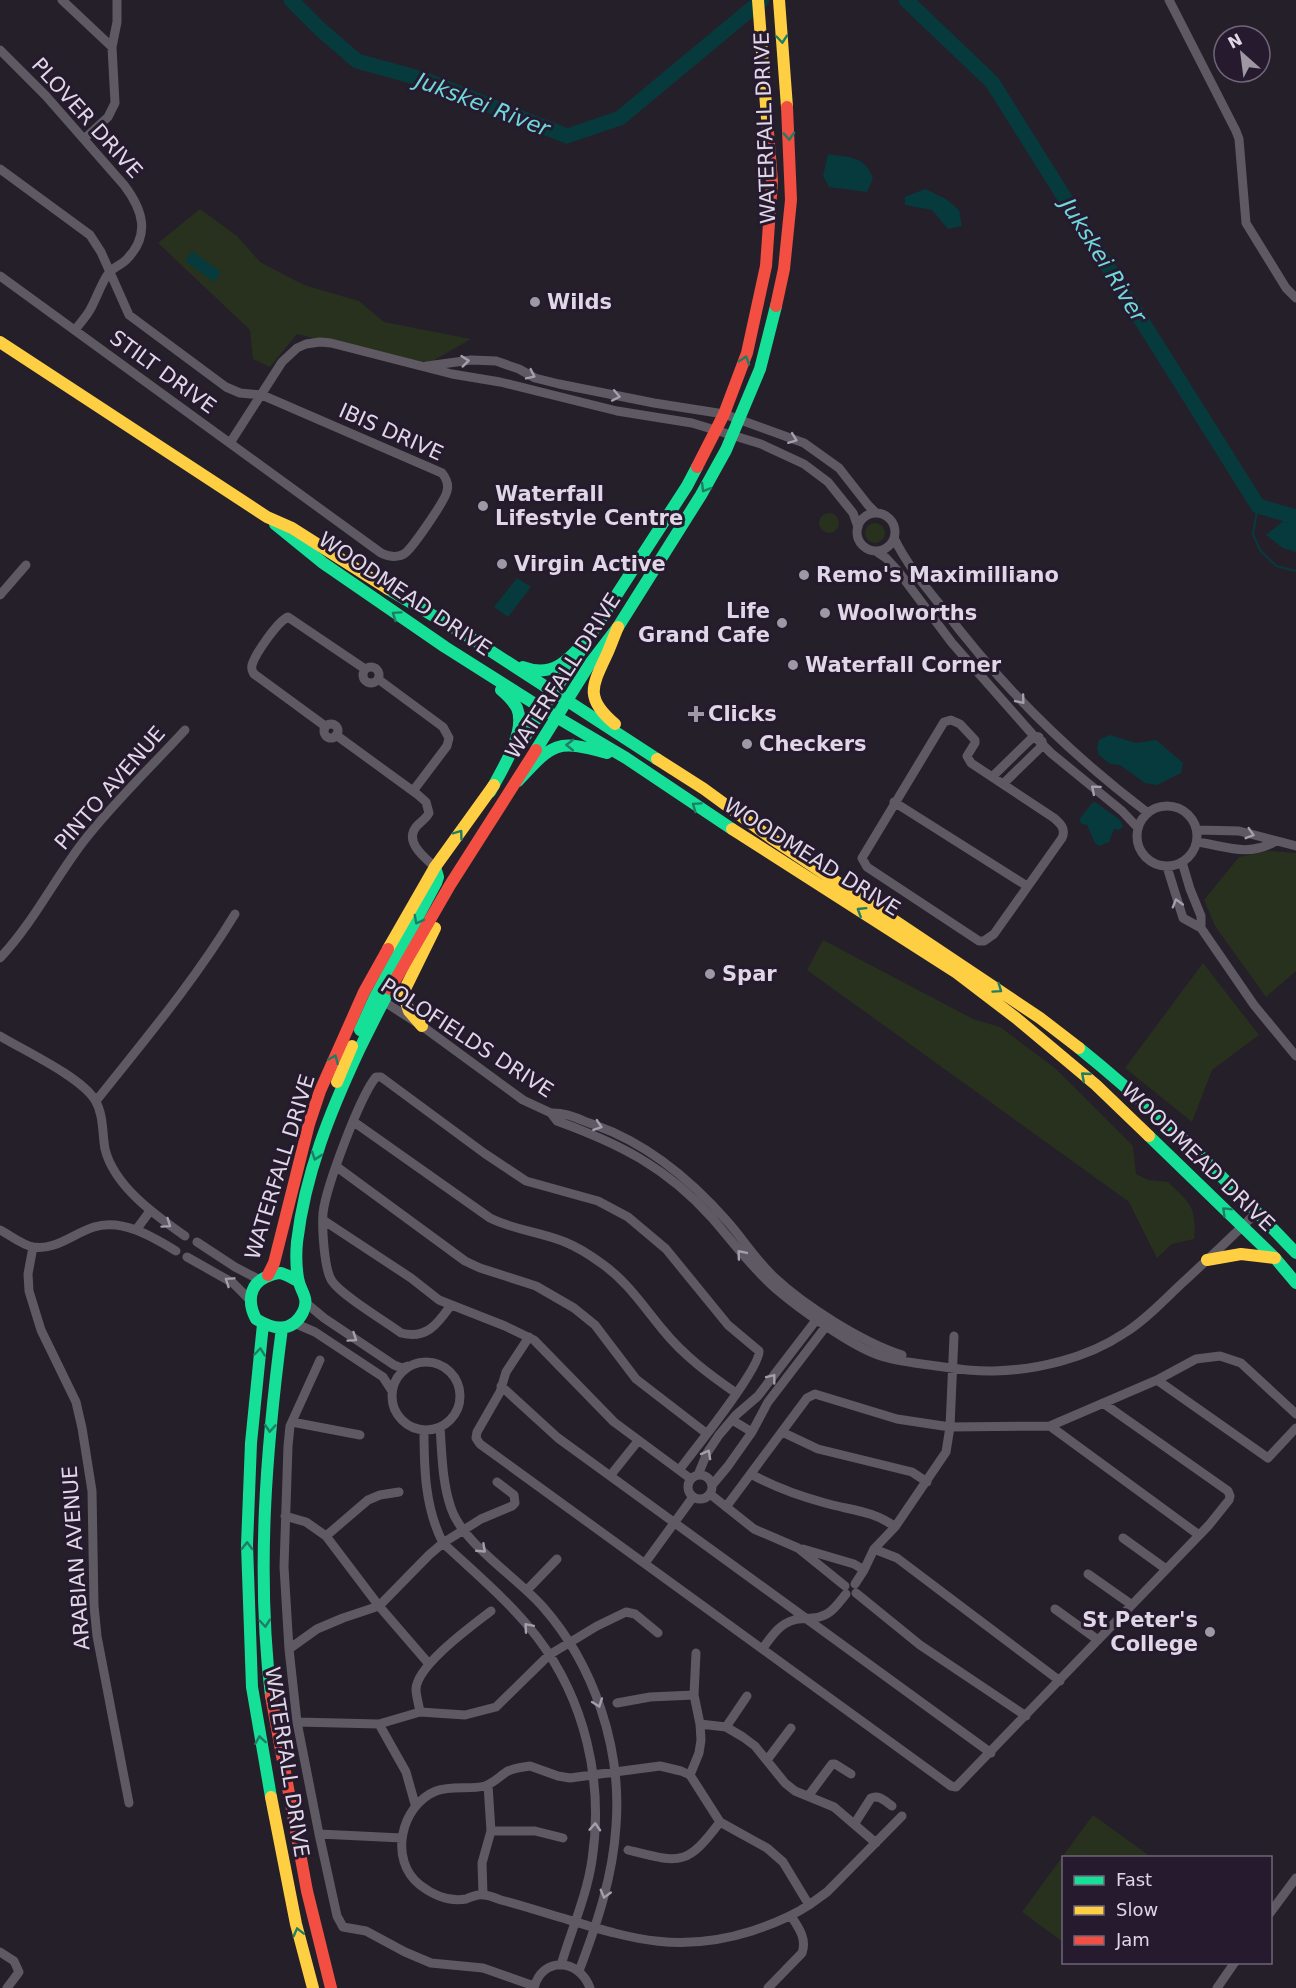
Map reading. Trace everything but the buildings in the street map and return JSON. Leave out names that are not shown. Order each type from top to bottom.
[{"type":"main road","name":"WATERFALL DRIVE","points":[[298,1281],[297,1242],[309,1175],[374,997],[435,867],[490,792],[687,486],[724,414],[747,353],[766,266],[772,181],[758,0]]},
{"type":"main road","name":"WATERFALL DRIVE","points":[[264,1277],[275,1257],[320,1091],[374,997],[518,781],[589,665],[618,627],[718,467],[760,369],[787,247],[791,200],[786,77],[778,0]]},
{"type":"main road","name":"WOODMEAD DRIVE","points":[[0,342],[267,517],[292,528],[466,635],[567,702],[636,744],[704,789],[771,838],[1040,1018],[1101,1066],[1169,1127],[1257,1212],[1296,1254]]},
{"type":"main road","name":"WOODMEAD DRIVE","points":[[267,517],[323,563],[445,647],[557,718],[626,758],[782,863],[957,973],[1016,1018],[1096,1085],[1243,1226],[1296,1283]]},
{"type":"main road","points":[[618,627],[609,651],[597,671],[591,693],[598,709],[636,744]]},
{"type":"main road","points":[[466,635],[528,670],[538,673],[557,668],[572,656],[590,636]]},
{"type":"main road","points":[[445,647],[493,681],[510,698],[519,712],[519,731],[490,792]]},
{"type":"main road","points":[[518,781],[548,749],[562,744],[582,745],[626,758]]},
{"type":"main road","points":[[422,1026],[410,1014],[403,993],[449,899],[450,885]]},
{"type":"main road","points":[[1208,1260],[1242,1252],[1275,1258]]},
{"type":"main road","points":[[284,1274],[298,1281],[303,1289],[306,1303],[302,1314],[294,1323],[282,1328],[269,1327],[262,1324],[252,1311],[250,1300],[253,1288],[264,1277],[284,1274]]},
{"type":"main road","name":"WATERFALL DRIVE","points":[[262,1324],[251,1443],[247,1545],[252,1687],[261,1747],[296,1924],[313,1988]]},
{"type":"main road","name":"WATERFALL DRIVE","points":[[282,1328],[270,1424],[265,1520],[264,1614],[280,1749],[314,1925],[331,1988]]},
{"type":"street","points":[[62,0],[112,47]]},
{"type":"street","points":[[84,139],[108,117],[115,103],[112,47],[117,22],[117,0]]},
{"type":"street","points":[[1169,0],[1239,139],[1246,222],[1286,288],[1296,298]]},
{"type":"street","name":"PLOVER DRIVE","points":[[0,50],[84,139],[129,192],[143,222],[142,232],[126,260],[109,272]]},
{"type":"street","points":[[0,170],[90,235],[129,315],[231,389],[240,393],[262,394]]},
{"type":"street","points":[[75,330],[90,310],[109,272]]},
{"type":"street","name":"STILT DRIVE","points":[[0,276],[230,442]]},
{"type":"street","points":[[230,442],[282,362],[291,352],[309,344],[331,343],[452,374],[500,382],[575,402],[692,423],[761,444],[813,470],[837,493],[853,513],[861,544],[886,558],[952,643],[1040,739],[1122,811],[1138,828]]},
{"type":"street","points":[[424,366],[480,359],[496,361],[519,369],[535,378],[559,384],[724,414],[804,443],[839,468],[876,513],[890,519],[895,528],[894,538],[888,548],[877,552]]},
{"type":"street","name":"IBIS DRIVE","points":[[230,442],[368,545],[387,556],[399,556],[412,547],[447,493],[446,480],[442,474],[262,394]]},
{"type":"street","points":[[858,527],[865,517],[876,513]]},
{"type":"street","points":[[894,538],[904,557],[956,626],[1043,724],[1148,813]]},
{"type":"street","points":[[0,595],[26,565]]},
{"type":"street","points":[[413,791],[447,746],[449,738],[443,727],[378,680],[372,684],[364,681],[362,677],[364,669],[288,616],[281,621],[252,664],[252,671],[325,726],[323,730],[326,737],[336,735],[426,802],[429,813],[413,831],[412,842],[435,867]]},
{"type":"street","points":[[946,721],[955,721],[974,738],[975,743],[968,759],[992,777],[1054,818],[1064,828],[1062,838],[994,934],[986,940],[979,941],[864,865],[863,854],[946,721]]},
{"type":"street","points":[[1003,784],[1040,739],[1043,724]]},
{"type":"street","name":"PINTO AVENUE","points":[[0,958],[33,916],[74,854],[108,812],[185,730]]},
{"type":"street","points":[[992,777],[1040,739],[1055,735]]},
{"type":"street","points":[[894,802],[1027,886]]},
{"type":"street","points":[[1172,806],[1183,810],[1192,819],[1197,830],[1197,842],[1191,854],[1182,862],[1167,867],[1149,861],[1143,855],[1139,846],[1138,828],[1148,813],[1159,807],[1172,806]]},
{"type":"street","points":[[1197,830],[1239,831],[1296,846]]},
{"type":"street","points":[[1197,842],[1248,851],[1274,842]]},
{"type":"street","points":[[1182,862],[1190,890],[1200,912],[1201,928]]},
{"type":"street","points":[[1167,867],[1181,915],[1185,920],[1201,928],[1254,1005],[1296,1056]]},
{"type":"street","points":[[96,1101],[185,990],[209,957],[235,914]]},
{"type":"street","name":"POLOFIELDS DRIVE","points":[[374,997],[422,1026],[514,1094],[551,1113],[557,1121],[622,1147],[656,1167],[712,1218],[752,1267],[777,1290],[876,1354],[909,1363],[995,1371],[1039,1365],[1083,1354],[1124,1334],[1138,1323],[1257,1212]]},
{"type":"street","points":[[0,1036],[64,1073],[91,1094],[99,1110],[105,1149],[118,1177],[150,1211],[185,1236]]},
{"type":"street","points":[[451,1305],[438,1323],[424,1333],[409,1335],[402,1333],[333,1282],[329,1276],[324,1210],[354,1122],[374,1079],[381,1077],[526,1181],[598,1201],[628,1217],[666,1249],[728,1325],[759,1351],[759,1358],[736,1393],[679,1470]]},
{"type":"street","points":[[354,1122],[490,1218],[513,1228],[564,1242],[600,1262],[632,1291],[681,1349],[736,1393]]},
{"type":"street","points":[[337,1167],[465,1261],[536,1286],[574,1308],[595,1325],[636,1379],[706,1433]]},
{"type":"street","points":[[136,1230],[150,1211]]},
{"type":"street","points":[[323,1220],[440,1300],[529,1337],[604,1413],[638,1441],[679,1470],[694,1477],[709,1477],[711,1490],[726,1507],[754,1529],[798,1548],[854,1564],[864,1570]]},
{"type":"street","points":[[0,1230],[33,1247],[54,1245],[99,1226],[122,1227],[150,1235],[176,1251]]},
{"type":"street","points":[[197,1242],[235,1267],[264,1277]]},
{"type":"street","name":"ARABIAN AVENUE","points":[[33,1247],[28,1274],[29,1291],[41,1330],[76,1402],[82,1428],[93,1499],[94,1606],[97,1636],[129,1803]]},
{"type":"street","points":[[204,1266],[213,1252]]},
{"type":"street","points":[[187,1257],[233,1283],[250,1300]]},
{"type":"street","points":[[294,1323],[315,1332],[383,1377],[392,1391],[394,1407],[402,1420],[409,1425],[424,1430],[441,1427],[455,1414],[459,1405],[459,1386],[449,1369],[431,1362],[399,1367],[388,1362],[306,1303]]},
{"type":"street","points":[[693,1497],[688,1486],[707,1453],[732,1420],[758,1396],[819,1316]]},
{"type":"street","points":[[693,1497],[701,1499],[711,1490],[752,1432],[768,1402],[829,1322]]},
{"type":"street","points":[[763,1648],[776,1631],[794,1619],[828,1614],[864,1570],[874,1548],[895,1527],[946,1452],[950,1427],[954,1336]]},
{"type":"street","points":[[529,1337],[506,1372],[497,1398],[477,1432],[476,1438],[480,1444],[951,1786],[956,1787],[961,1785],[1199,1535],[1229,1500],[1228,1491],[1103,1403]]},
{"type":"street","points":[[726,1507],[807,1398],[815,1394],[897,1419],[950,1427],[1050,1426],[1158,1380],[1196,1359],[1220,1356],[1242,1363],[1296,1414]]},
{"type":"street","points":[[320,1360],[292,1422],[288,1446],[284,1568],[289,1649],[297,1722],[337,1916],[343,1927],[366,1931],[431,1963],[483,1968],[534,1987],[541,1973],[547,1969],[561,1965],[571,1966],[586,1978],[590,1988]]},
{"type":"street","points":[[392,1391],[398,1376],[408,1366]]},
{"type":"street","points":[[1158,1380],[1268,1458],[1296,1428]]},
{"type":"street","points":[[501,1386],[558,1438],[991,1753]]},
{"type":"street","points":[[758,1396],[768,1402]]},
{"type":"street","points":[[732,1420],[752,1432]]},
{"type":"street","points":[[292,1422],[360,1435]]},
{"type":"street","points":[[1050,1426],[1199,1535]]},
{"type":"street","points":[[441,1427],[442,1461],[451,1508],[463,1531],[543,1607],[569,1642],[598,1700],[616,1773],[617,1825],[596,1927],[579,1971]]},
{"type":"street","points":[[424,1430],[424,1464],[430,1512],[443,1543],[511,1608],[537,1637],[578,1711],[590,1754],[595,1830],[592,1862],[561,1965]]},
{"type":"street","points":[[782,1432],[818,1449],[912,1472],[927,1482]]},
{"type":"street","points":[[610,1476],[638,1441]]},
{"type":"street","points":[[751,1474],[768,1483],[822,1503],[878,1515],[895,1527]]},
{"type":"street","points":[[289,1649],[317,1629],[379,1606],[443,1543],[481,1519],[513,1506],[514,1495],[497,1482]]},
{"type":"street","points":[[326,1536],[368,1500],[380,1495],[399,1492]]},
{"type":"street","points":[[645,1563],[693,1497]]},
{"type":"street","points":[[285,1516],[306,1522],[326,1536],[379,1606],[429,1664]]},
{"type":"street","points":[[1123,1538],[1166,1569]]},
{"type":"street","points":[[798,1548],[920,1645],[1026,1716]]},
{"type":"street","points":[[874,1548],[897,1558],[1059,1681]]},
{"type":"street","points":[[527,1590],[557,1559]]},
{"type":"street","points":[[1088,1574],[1132,1605]]},
{"type":"street","points":[[1055,1609],[1098,1640]]},
{"type":"street","points":[[420,1712],[417,1685],[429,1664],[459,1634],[491,1611]]},
{"type":"street","points":[[297,1722],[379,1724],[420,1712],[465,1715],[496,1707],[549,1655],[626,1612],[634,1614],[658,1633]]},
{"type":"street","points":[[690,1775],[699,1753],[700,1724],[693,1695],[696,1653]]},
{"type":"street","points":[[617,1703],[650,1697],[693,1695]]},
{"type":"street","points":[[726,1727],[747,1696]]},
{"type":"street","points":[[379,1724],[406,1772],[415,1804]]},
{"type":"street","points":[[700,1724],[726,1727],[755,1746],[785,1783],[795,1791],[834,1807],[876,1843]]},
{"type":"street","points":[[767,1760],[791,1728]]},
{"type":"street","points":[[809,1795],[832,1764],[852,1774]]},
{"type":"street","points":[[809,1905],[789,1871],[775,1855],[767,1848],[720,1822],[690,1775],[660,1766],[562,1778],[530,1766],[517,1767],[488,1785],[439,1790],[415,1804],[408,1817],[402,1838],[408,1870],[414,1880],[433,1894],[457,1900],[483,1894],[609,1932],[669,1944],[721,1940],[791,1916],[809,1905],[827,1892],[902,1816]]},
{"type":"street","points":[[483,1894],[482,1863],[491,1831],[488,1785]]},
{"type":"street","points":[[855,1823],[871,1798],[875,1796],[892,1806]]},
{"type":"street","points":[[628,1850],[666,1860],[682,1858],[696,1850],[720,1822]]},
{"type":"street","points":[[491,1831],[536,1831],[563,1838]]},
{"type":"street","points":[[319,1834],[402,1838]]},
{"type":"street","points":[[1272,1910],[1296,1878]]},
{"type":"street","points":[[768,1988],[802,1953],[804,1946],[800,1931],[791,1916]]},
{"type":"street","points":[[0,1952],[14,1961],[20,1972],[7,1988]]},
{"type":"street","points":[[1217,1988],[1234,1964]]},
{"type":"shaded area","points":[[828,154],[861,161],[873,178],[867,192],[829,187],[823,176]]},
{"type":"shaded area","points":[[925,189],[946,199],[959,210],[962,226],[948,229],[932,210],[905,205],[905,197]]},
{"type":"shaded area","points":[[200,209],[237,236],[260,262],[304,285],[359,301],[384,322],[471,339],[424,366],[297,334],[270,367],[253,359],[250,330],[158,243]]},
{"type":"shaded area","points":[[192,251],[221,272],[214,282],[185,261]]},
{"type":"shaded area","points":[[829,513],[836,516],[839,523],[836,530],[829,533],[822,530],[819,523],[822,516]]},
{"type":"shaded area","points":[[1290,516],[1296,519],[1296,552],[1283,548],[1266,535]]},
{"type":"shaded area","points":[[871,523],[879,523],[885,529],[885,537],[879,543],[871,543],[865,537],[865,529]]},
{"type":"shaded area","points":[[517,578],[531,587],[508,617],[494,607]]},
{"type":"shaded area","points":[[1110,735],[1136,743],[1156,740],[1183,763],[1181,773],[1157,785],[1145,783],[1120,765],[1110,764],[1099,755],[1097,748],[1099,740]]},
{"type":"shaded area","points":[[1095,802],[1119,819],[1123,826],[1119,830],[1114,829],[1109,842],[1099,846],[1095,843],[1087,825],[1082,824],[1079,820]]},
{"type":"shaded area","points":[[1269,851],[1296,853],[1296,971],[1266,997],[1215,926],[1204,900],[1239,857]]},
{"type":"shaded area","points":[[823,940],[973,1019],[1000,1027],[1056,1069],[1133,1146],[1136,1174],[1148,1180],[1168,1182],[1187,1201],[1193,1212],[1194,1239],[1172,1244],[1157,1258],[1129,1202],[807,970]]},
{"type":"shaded area","points":[[1203,963],[1259,1035],[1212,1070],[1192,1122],[1125,1068]]},
{"type":"shaded area","points":[[1093,1815],[1150,1856],[1063,1856]]},
{"type":"shaded area","points":[[1062,1857],[1062,1941],[1022,1912]]},
{"type":"waterway","name":"Jukskei River","points":[[291,0],[357,61],[426,80],[567,136],[620,118],[762,0]]},
{"type":"waterway","name":"Jukskei River","points":[[906,0],[992,82],[1258,506],[1296,517]]},
{"type":"waterway","points":[[1258,506],[1253,534],[1260,550],[1276,566],[1296,571]]},
{"type":"traffic: fast","points":[[536,750],[589,665],[618,627],[701,495],[726,450],[760,369],[776,306]]},
{"type":"traffic: fast","points":[[515,752],[697,467]]},
{"type":"traffic: fast","points":[[275,524],[323,563],[445,647],[626,758],[732,829]]},
{"type":"traffic: fast","points":[[388,589],[466,635],[657,759]]},
{"type":"traffic: fast","points":[[523,667],[534,670],[553,668],[568,659],[590,636]]},
{"type":"traffic: fast","points":[[490,792],[506,763],[519,728],[517,708],[501,690]]},
{"type":"traffic: fast","points":[[518,781],[548,752],[556,748],[576,746],[607,753]]},
{"type":"traffic: fast","points":[[360,1030],[375,997],[436,883],[438,877],[435,867]]},
{"type":"traffic: fast","points":[[298,1281],[280,1273],[260,1280],[251,1295],[256,1319],[275,1327],[288,1327],[303,1312],[305,1298],[298,1278],[297,1246],[312,1168],[338,1097],[390,989]]},
{"type":"traffic: fast","points":[[1079,1048],[1191,1147],[1296,1253]]},
{"type":"traffic: fast","points":[[1149,1136],[1275,1258],[1296,1283]]},
{"type":"traffic: fast","points":[[263,1324],[251,1443],[247,1545],[252,1687],[271,1797]]},
{"type":"traffic: fast","points":[[271,1696],[264,1604],[265,1512],[271,1420],[282,1328]]},
{"type":"traffic: slow","points":[[758,0],[768,132]]},
{"type":"traffic: slow","points":[[779,0],[787,107]]},
{"type":"traffic: slow","points":[[0,342],[267,517],[292,528],[388,589]]},
{"type":"traffic: slow","points":[[615,724],[599,707],[594,691],[595,683],[618,627]]},
{"type":"traffic: slow","points":[[657,759],[1040,1018],[1079,1048]]},
{"type":"traffic: slow","points":[[388,949],[435,867],[494,785]]},
{"type":"traffic: slow","points":[[732,829],[957,973],[1016,1018],[1096,1085],[1149,1136]]},
{"type":"traffic: slow","points":[[422,1026],[409,1011],[403,993],[435,928]]},
{"type":"traffic: slow","points":[[337,1082],[352,1046]]},
{"type":"traffic: slow","points":[[1207,1260],[1241,1254],[1275,1258]]},
{"type":"traffic: slow","points":[[271,1797],[296,1924],[313,1988]]},
{"type":"traffic: jam","points":[[776,306],[784,269],[791,200],[787,107]]},
{"type":"traffic: jam","points":[[697,467],[724,414],[747,353],[766,266],[772,181],[768,132]]},
{"type":"traffic: jam","points":[[390,989],[450,885],[536,750]]},
{"type":"traffic: jam","points":[[268,1275],[274,1263],[309,1124],[320,1091],[364,992],[388,949]]},
{"type":"traffic: jam","points":[[271,1696],[307,1891],[331,1988]]},
{"type":"place","name":"Wilds","points":[[535,302]]},
{"type":"place","name":"Waterfall Lifestyle Centre","points":[[483,506]]},
{"type":"place","name":"Virgin Active","points":[[502,564]]},
{"type":"place","name":"Remo's Maximilliano","points":[[804,575]]},
{"type":"place","name":"Woolworths","points":[[825,613]]},
{"type":"place","name":"Life Grand Cafe","points":[[782,623]]},
{"type":"place","name":"Waterfall Corner","points":[[793,665]]},
{"type":"place","name":"Clicks","points":[[696,714]]},
{"type":"place","name":"Checkers","points":[[747,744]]},
{"type":"place","name":"Spar","points":[[710,974]]},
{"type":"place","name":"St Peter's College","points":[[1210,1632]]}]
